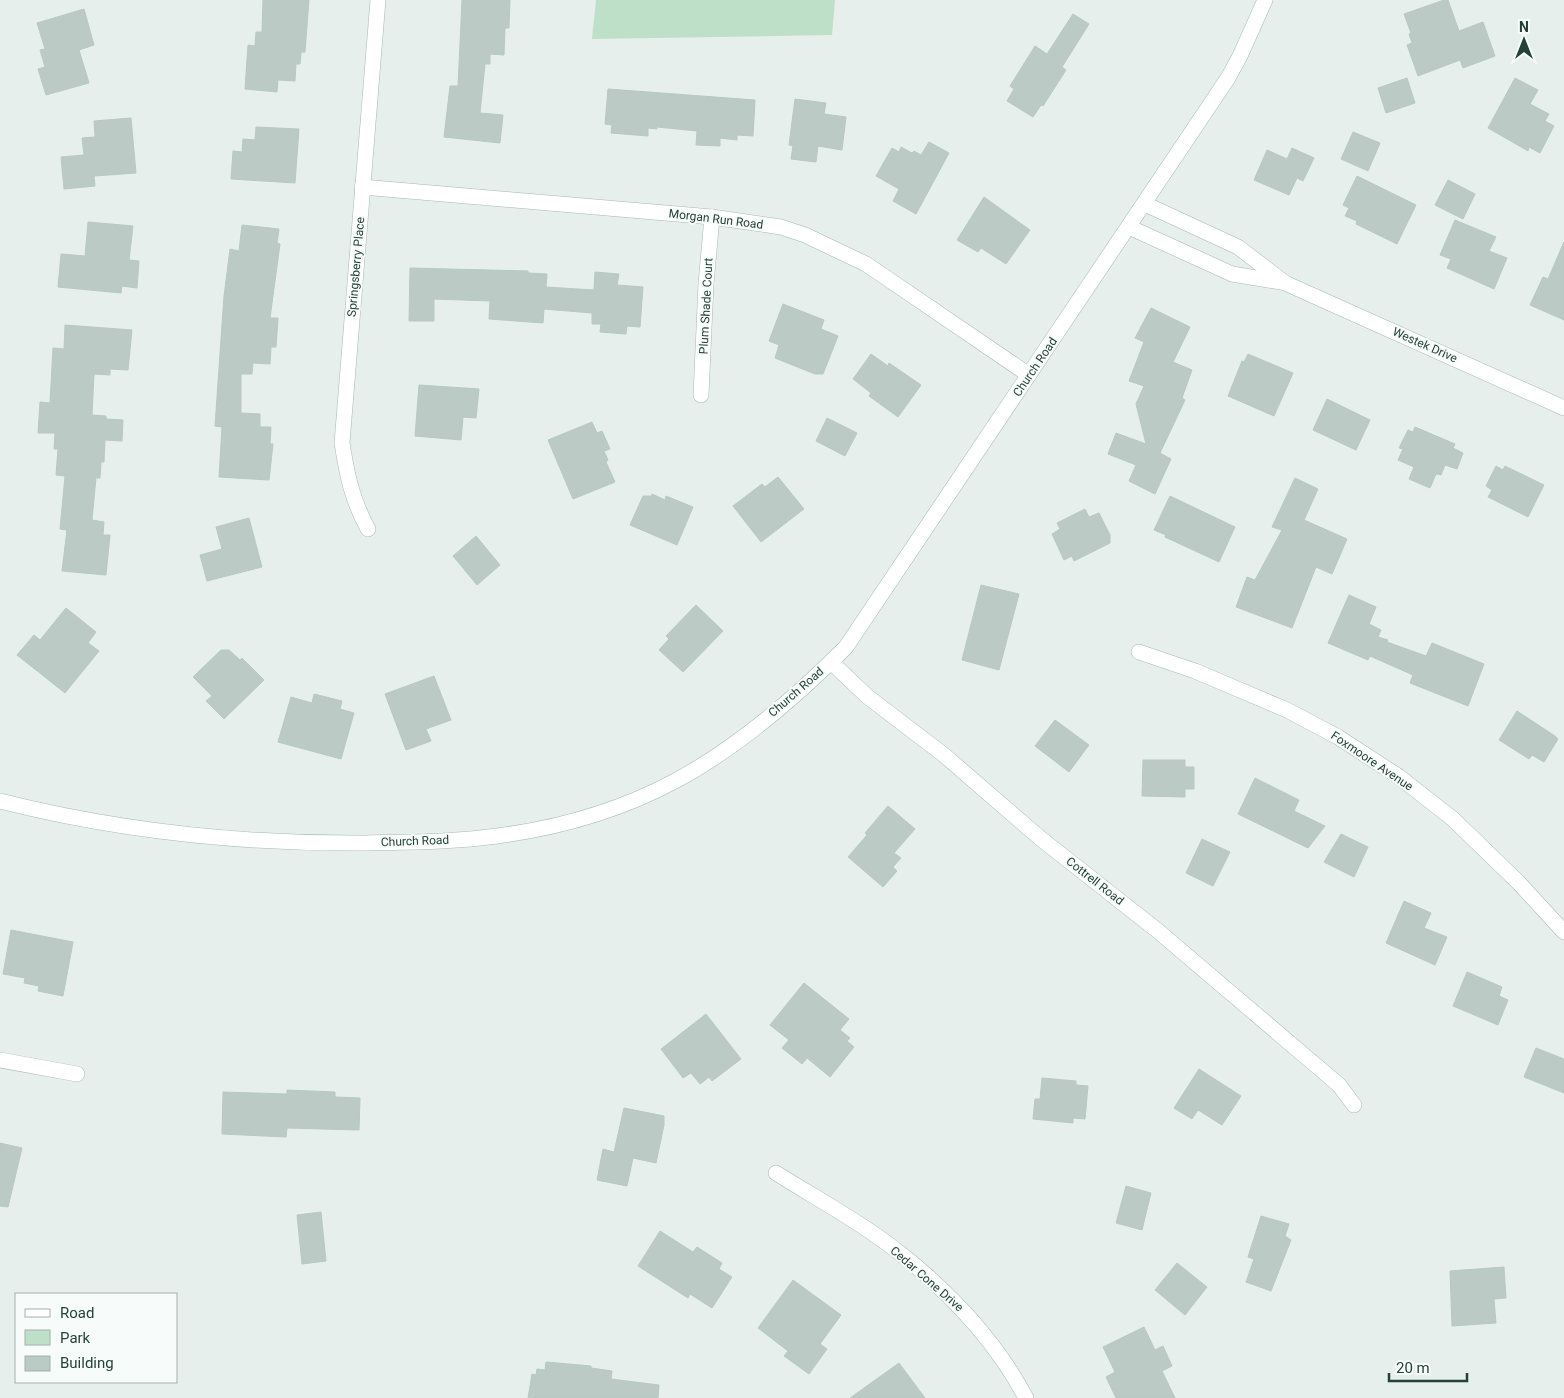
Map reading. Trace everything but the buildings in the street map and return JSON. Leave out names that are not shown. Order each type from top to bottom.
[{"type":"street","name":"Springsberry Place","points":[[368,529],[357,509],[347,475],[342,443],[378,0]]},
{"type":"street","name":"Church Road","points":[[0,802],[49,814],[115,825],[216,837],[324,843],[424,842],[498,836],[568,822],[626,803],[675,781],[728,748],[794,697],[846,646],[1228,78],[1265,0]]},
{"type":"street","name":"Morgan Run Road","points":[[362,187],[712,217],[781,227],[805,235],[866,264],[1029,375]]},
{"type":"street","name":"Westek Drive","points":[[1145,204],[1238,247],[1285,283],[1564,408]]},
{"type":"street","name":"Plum Shade Court","points":[[701,395],[706,284],[712,217]]},
{"type":"street","name":"Westek Drive","points":[[1129,227],[1232,274],[1285,283]]},
{"type":"street","name":"Foxmoore Avenue","points":[[1139,652],[1195,671],[1287,710],[1338,737],[1398,776],[1453,819],[1519,883],[1564,932]]},
{"type":"street","name":"Cottrell Road","points":[[831,662],[868,697],[944,755],[1040,838],[1180,950],[1339,1085],[1354,1106]]},
{"type":"street","points":[[0,1060],[77,1074]]},
{"type":"street","name":"Cedar Cone Drive","points":[[776,1173],[865,1229],[906,1258],[963,1310],[985,1336],[1018,1382],[1026,1398]]},
{"type":"green space","points":[[596,0],[835,0],[832,35],[592,39]]}]
